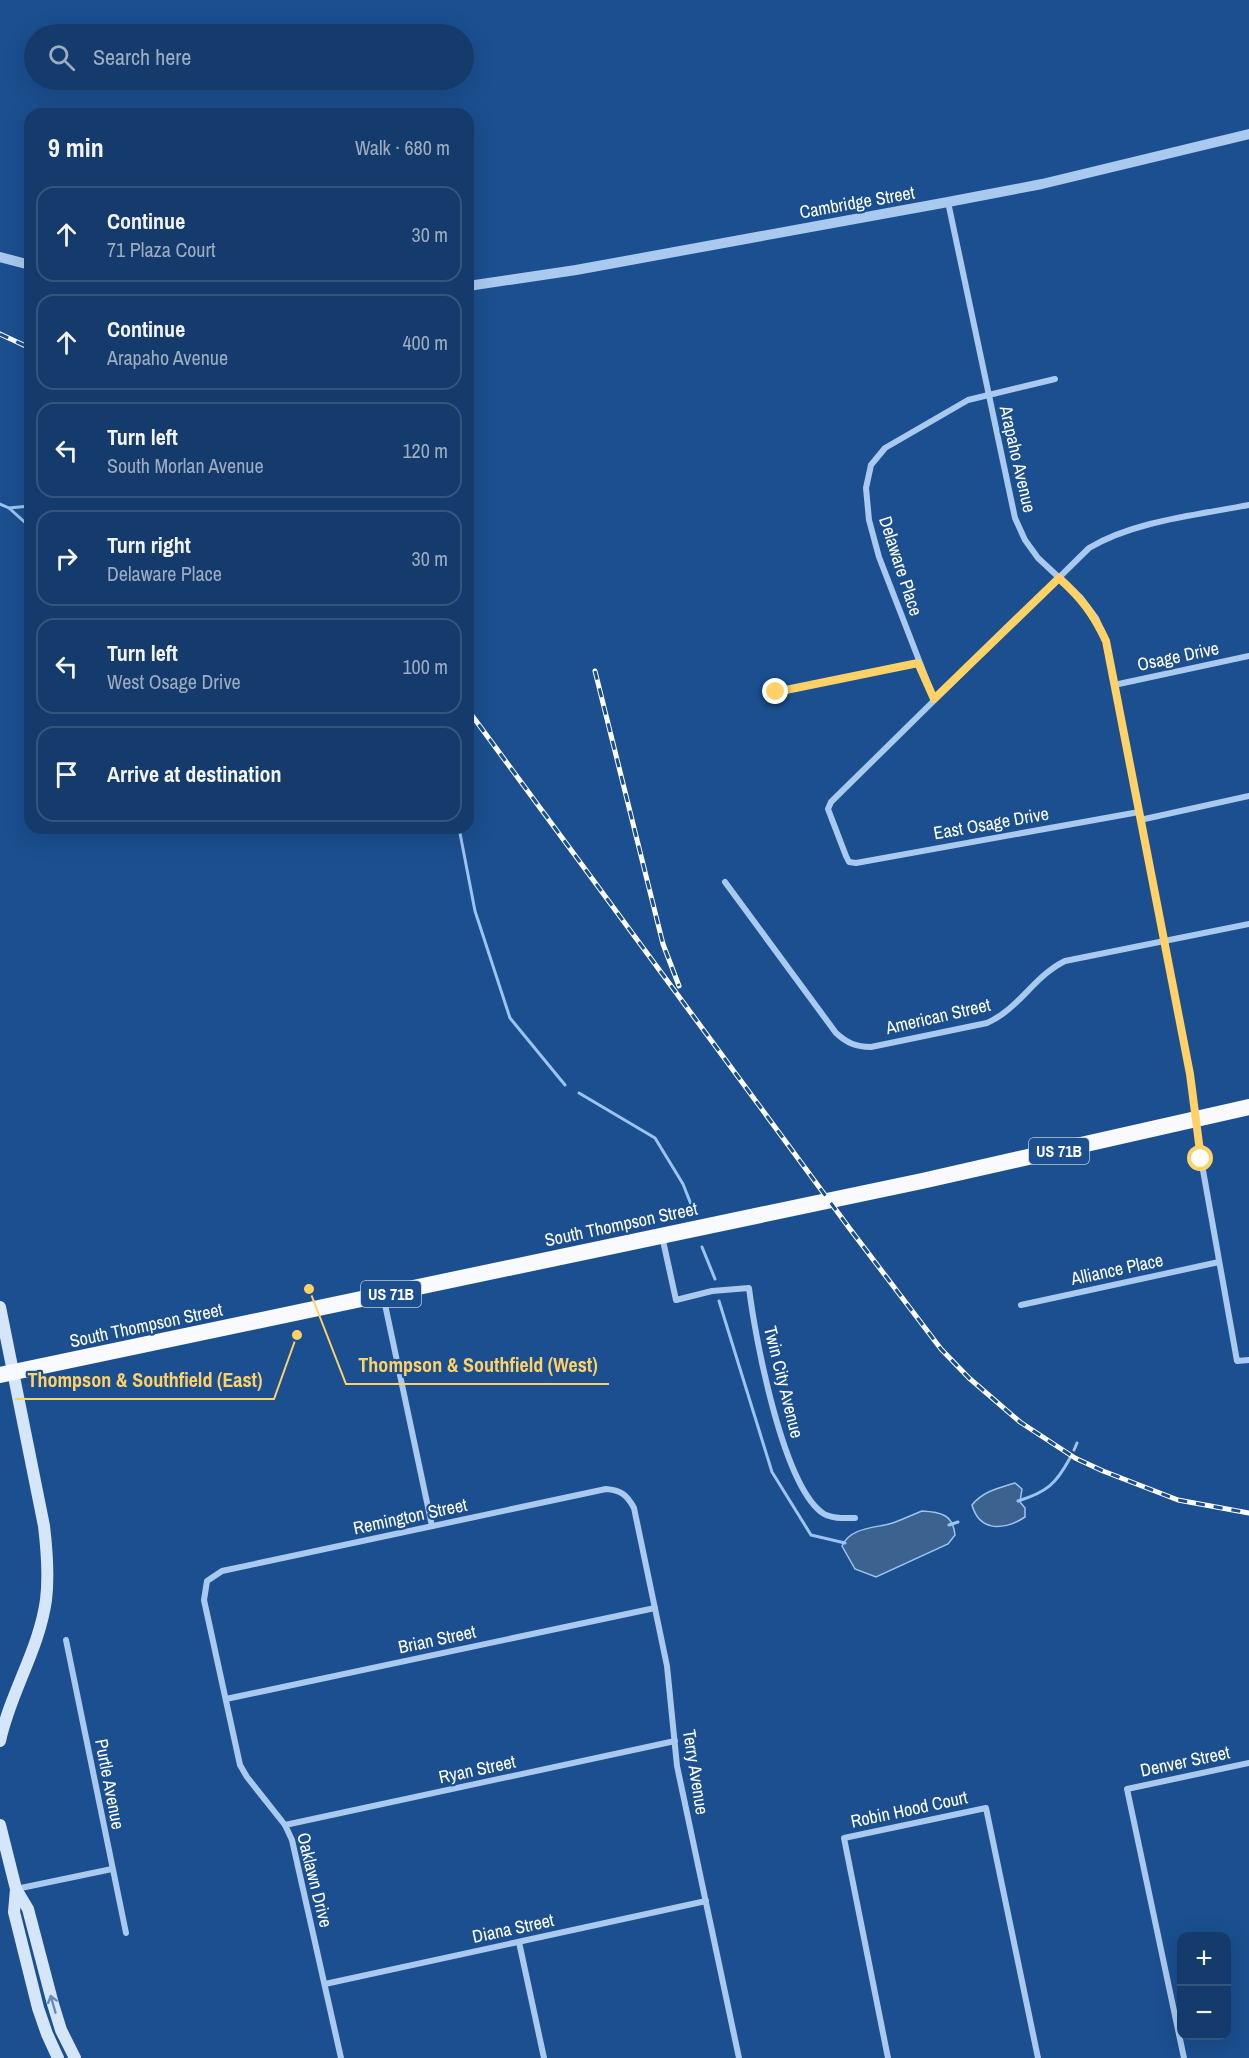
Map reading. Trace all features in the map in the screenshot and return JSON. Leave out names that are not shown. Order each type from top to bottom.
[{"type":"highway","name":"South Thompson Street","points":[[7,1374],[922,1181],[1249,1107]]},
{"type":"main road","points":[[0,1307],[7,1374],[44,1526],[48,1562],[46,1601],[37,1636],[4,1719],[0,1741]]},
{"type":"main road","points":[[0,1825],[16,1889],[28,1909],[61,2030],[75,2058]]},
{"type":"main road","points":[[16,1889],[14,1912],[38,2008],[58,2058]]},
{"type":"street","name":"Cambridge Street","points":[[474,284],[576,270],[1042,184],[1249,134]]},
{"type":"street","name":"Arapaho Avenue","points":[[948,202],[1015,518],[1025,540],[1038,558],[1082,598],[1096,618],[1106,641],[1166,941],[1190,1074],[1219,1262],[1238,1361],[1249,1360]]},
{"type":"street","points":[[0,258],[24,264]]},
{"type":"street","name":"Delaware Place","points":[[934,699],[918,663],[879,557],[869,520],[866,488],[871,465],[885,448],[968,400],[1055,380]]},
{"type":"street","points":[[934,699],[1089,548],[1107,537],[1128,529],[1249,505]]},
{"type":"street","name":"Osage Drive","points":[[1114,685],[1249,656]]},
{"type":"street","points":[[776,692],[918,663]]},
{"type":"street","name":"East Osage Drive","points":[[934,699],[831,802],[828,808],[829,816],[849,862],[856,863],[1139,812]]},
{"type":"street","points":[[1140,820],[1249,796]]},
{"type":"street","name":"American Street","points":[[725,882],[836,1033],[858,1047],[871,1047],[987,1023],[1012,1008],[1051,968],[1065,961],[1249,924]]},
{"type":"street","name":"Twin City Avenue","points":[[663,1236],[676,1300],[712,1291],[749,1288],[756,1332],[777,1426],[801,1483],[815,1506],[825,1515],[855,1518]]},
{"type":"street","name":"Alliance Place","points":[[1021,1305],[1219,1262]]},
{"type":"street","points":[[383,1295],[432,1526]]},
{"type":"street","name":"Remington Street","points":[[207,1581],[222,1571],[606,1489],[622,1493]]},
{"type":"street","name":"Terry Avenue","points":[[622,1493],[634,1508],[655,1608],[668,1675],[677,1766],[739,2058]]},
{"type":"street","name":"Oaklawn Drive","points":[[207,1581],[204,1600],[240,1765],[285,1825],[297,1855],[341,2058]]},
{"type":"street","name":"Brian Street","points":[[226,1699],[655,1608]]},
{"type":"street","name":"Purtle Avenue","points":[[66,1640],[126,1933]]},
{"type":"street","name":"Ryan Street","points":[[285,1825],[675,1742]]},
{"type":"street","name":"Denver Street","points":[[1184,2058],[1127,1789],[1249,1763]]},
{"type":"street","name":"Robin Hood Court","points":[[888,2058],[844,1838],[986,1808],[1038,2058]]},
{"type":"street","points":[[16,1889],[112,1869]]},
{"type":"street","name":"Diana Street","points":[[325,1984],[706,1901]]},
{"type":"street","points":[[519,1942],[544,2058]]},
{"type":"water","points":[[1015,1483],[1022,1489],[1020,1502],[1025,1508],[1025,1517],[1002,1526],[987,1525],[981,1521],[972,1505],[976,1500],[997,1488]]},
{"type":"water","points":[[922,1511],[940,1513],[952,1523],[955,1535],[948,1544],[876,1577],[855,1569],[842,1546],[850,1536],[862,1530],[893,1523]]},
{"type":"waterway","points":[[0,504],[9,508],[24,522]]},
{"type":"waterway","points":[[9,508],[24,507]]},
{"type":"waterway","points":[[460,834],[475,911],[510,1018],[565,1085]]},
{"type":"waterway","points":[[579,1093],[655,1138],[683,1184],[694,1212]]},
{"type":"waterway","points":[[702,1247],[715,1279]]},
{"type":"waterway","points":[[719,1301],[772,1472],[811,1535],[845,1543]]},
{"type":"waterway","points":[[1074,1450],[1077,1443]]},
{"type":"waterway","points":[[1018,1501],[1050,1486],[1070,1458]]},
{"type":"waterway","points":[[949,1525],[958,1522]]},
{"type":"railway","points":[[0,334],[24,345]]},
{"type":"railway","points":[[595,671],[663,944],[679,986]]},
{"type":"railway","points":[[474,718],[850,1229],[941,1349],[969,1378],[1020,1422],[1075,1458],[1178,1500],[1249,1513]]},
{"type":"place","name":"Thompson & Southfield (West)","points":[[309,1289]]},
{"type":"place","name":"Thompson & Southfield (East)","points":[[297,1335]]},
{"type":"route","points":[[776,692],[918,663],[934,699],[1059,578],[1082,598],[1096,618],[1106,641],[1166,941],[1190,1074],[1201,1159]]}]
